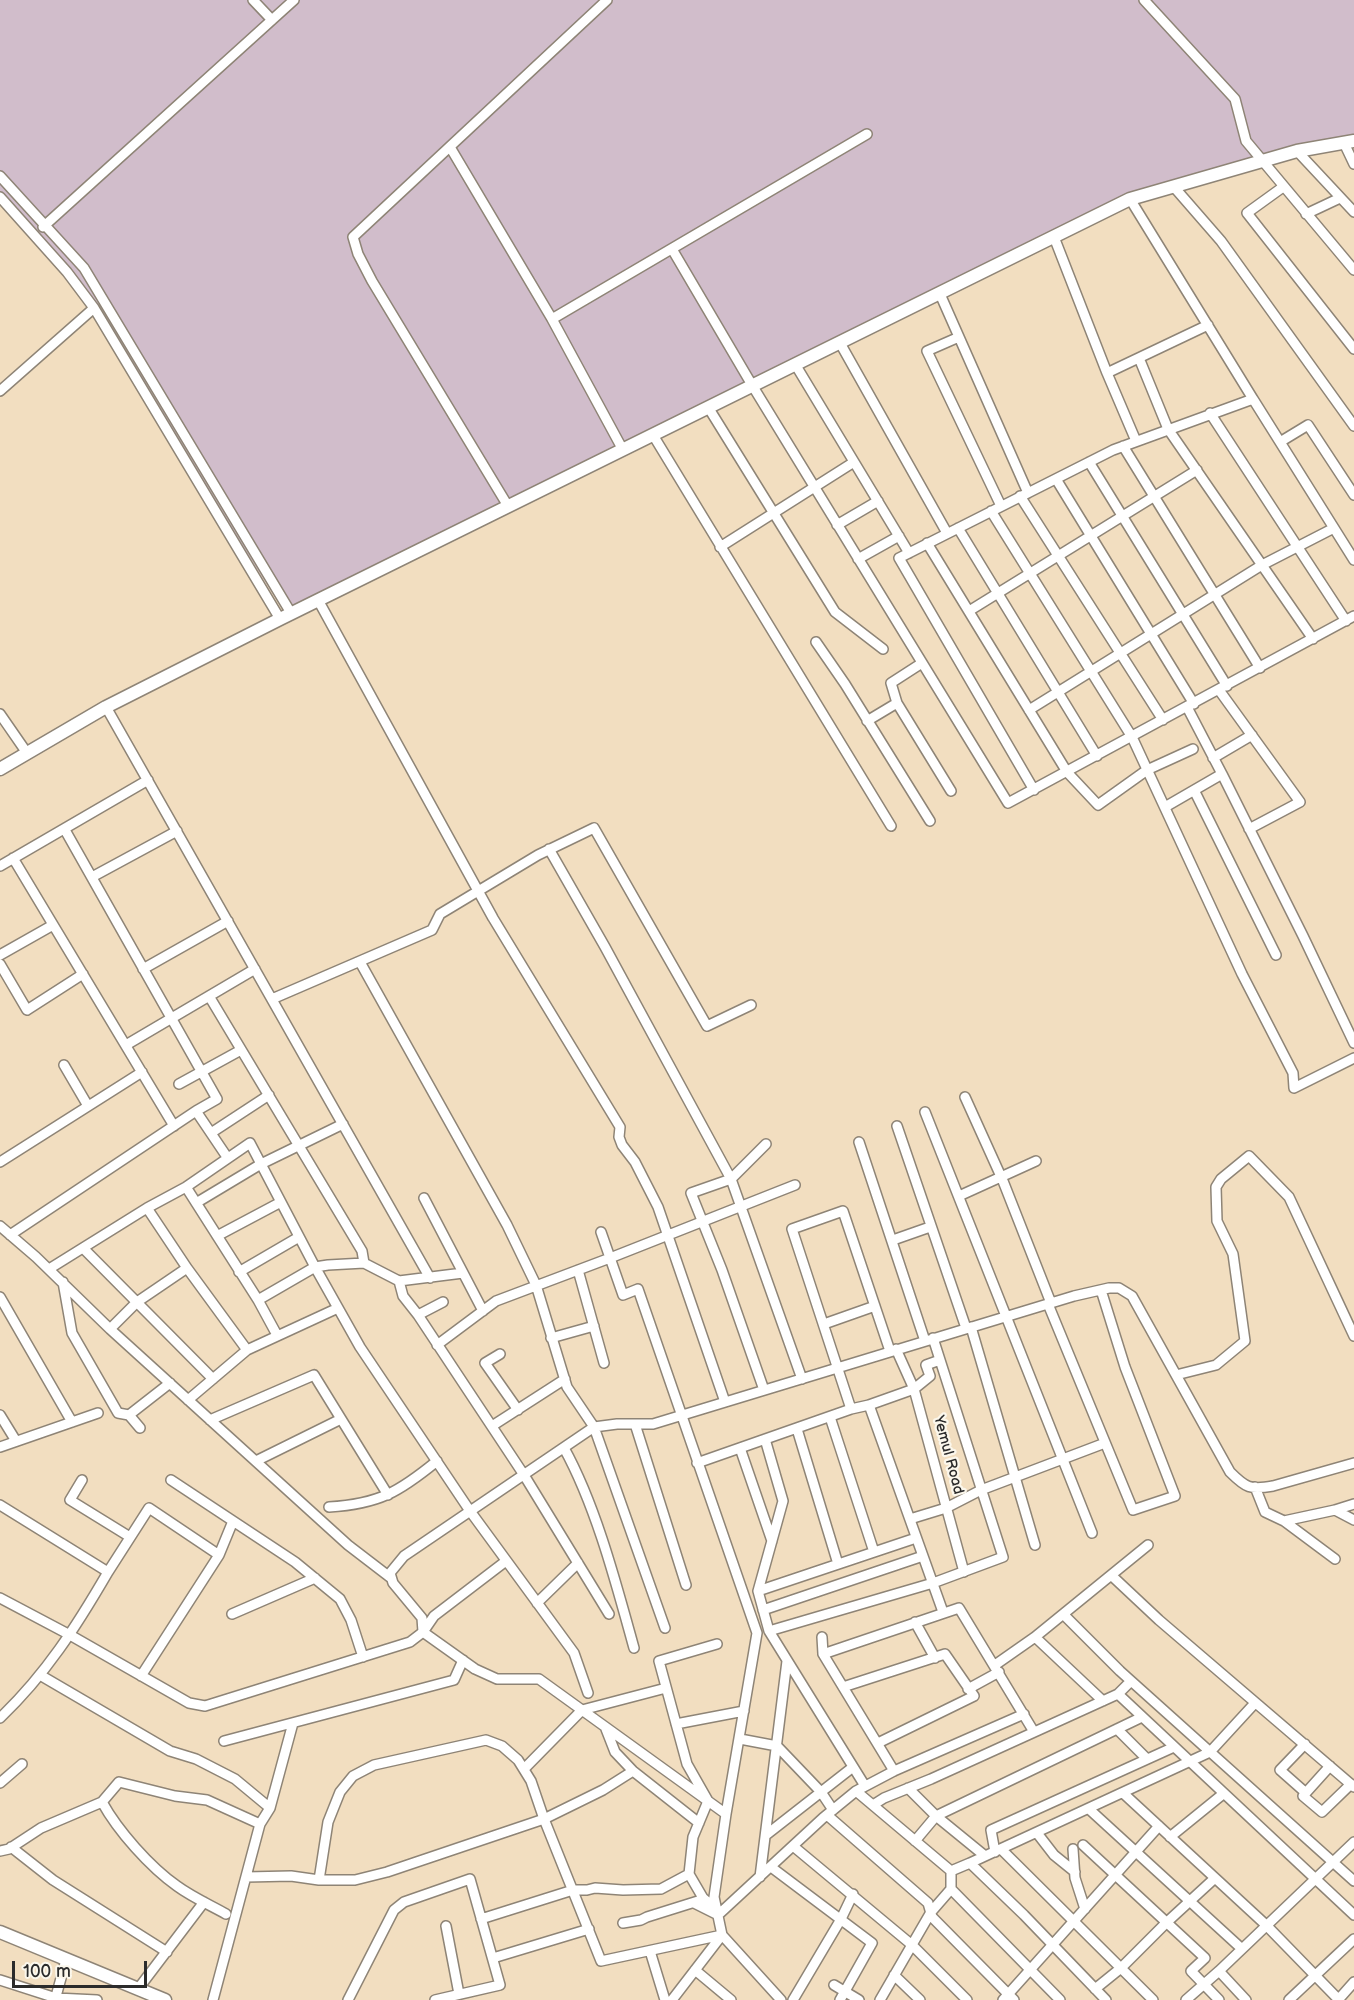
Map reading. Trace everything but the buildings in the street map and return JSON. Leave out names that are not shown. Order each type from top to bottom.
[{"type":"main road","points":[[0,769],[106,707],[279,619],[1130,199],[1297,151],[1349,142]]},
{"type":"main road","points":[[0,1932],[165,2000]]},
{"type":"street","points":[[253,0],[272,20]]},
{"type":"street","points":[[34,235],[294,0]]},
{"type":"street","points":[[508,506],[372,281],[358,254],[353,237],[607,0]]},
{"type":"street","points":[[1144,0],[1235,99],[1246,141],[1354,270]]},
{"type":"street","points":[[552,319],[867,134]]},
{"type":"street","points":[[1349,142],[1354,164]]},
{"type":"street","points":[[450,147],[552,319],[623,450]]},
{"type":"street","points":[[1297,151],[1354,212]]},
{"type":"street","points":[[0,176],[84,268],[291,613]]},
{"type":"street","points":[[1174,187],[1221,241],[1354,426]]},
{"type":"street","points":[[1283,187],[1247,213],[1354,349]]},
{"type":"street","points":[[0,197],[67,273],[94,308],[279,619]]},
{"type":"street","points":[[1306,214],[1340,198]]},
{"type":"street","points":[[1130,199],[1354,560]]},
{"type":"street","points":[[1054,237],[1136,441]]},
{"type":"street","points":[[672,249],[814,488],[1008,803],[1350,619],[1298,546],[1210,413]]},
{"type":"street","points":[[940,294],[1024,495],[1058,556],[1163,720]]},
{"type":"street","points":[[0,391],[94,308]]},
{"type":"street","points":[[1107,373],[1208,325]]},
{"type":"street","points":[[959,337],[927,351],[1001,506]]},
{"type":"street","points":[[840,343],[947,533]]},
{"type":"street","points":[[1139,358],[1168,429],[1313,639]]},
{"type":"street","points":[[795,364],[909,553]]},
{"type":"street","points":[[1034,790],[899,558],[1123,446],[1253,399]]},
{"type":"street","points":[[708,407],[835,612],[883,649]]},
{"type":"street","points":[[1280,442],[1308,425],[1354,495]]},
{"type":"street","points":[[653,435],[891,826]]},
{"type":"street","points":[[1123,446],[1260,668]]},
{"type":"street","points":[[720,547],[854,462]]},
{"type":"street","points":[[1089,462],[1182,614],[1252,735],[1300,802],[1249,829]]},
{"type":"street","points":[[969,612],[1197,470]]},
{"type":"street","points":[[1056,478],[1151,633],[1191,706],[1213,758],[1354,1044]]},
{"type":"street","points":[[837,525],[878,501]]},
{"type":"street","points":[[991,511],[1132,737],[1242,974],[1293,1073],[1294,1088],[1354,1058]]},
{"type":"street","points":[[958,528],[1098,756]]},
{"type":"street","points":[[1029,710],[1262,565],[1334,528]]},
{"type":"street","points":[[858,559],[899,536]]},
{"type":"street","points":[[927,543],[1067,772],[1098,805],[1147,770],[1193,749]]},
{"type":"street","points":[[318,600],[478,891],[620,1127],[619,1137],[622,1145],[635,1162],[654,1198],[725,1402]]},
{"type":"street","points":[[816,642],[845,684],[930,821]]},
{"type":"street","points":[[922,663],[891,683],[897,703],[951,791]]},
{"type":"street","points":[[867,721],[897,703]]},
{"type":"street","points":[[106,707],[430,1278]]},
{"type":"street","points":[[0,714],[27,753]]},
{"type":"street","points":[[1213,758],[1252,735]]},
{"type":"street","points":[[1165,807],[1222,774]]},
{"type":"street","points":[[0,866],[148,780]]},
{"type":"street","points":[[1194,790],[1276,955]]},
{"type":"street","points":[[272,999],[432,930],[440,914],[549,849],[594,828],[707,1026],[751,1005]]},
{"type":"street","points":[[10,1235],[217,1099],[65,830]]},
{"type":"street","points":[[92,877],[177,831]]},
{"type":"street","points":[[549,849],[731,1179],[802,1379]]},
{"type":"street","points":[[13,858],[174,1126]]},
{"type":"street","points":[[143,969],[228,921]]},
{"type":"street","points":[[0,955],[53,925]]},
{"type":"street","points":[[360,962],[501,1215],[536,1285],[567,1387],[594,1428],[665,1628]]},
{"type":"street","points":[[0,964],[27,1010],[83,974]]},
{"type":"street","points":[[126,1046],[255,969]]},
{"type":"street","points":[[209,996],[362,1251],[364,1263]]},
{"type":"street","points":[[179,1084],[241,1050]]},
{"type":"street","points":[[64,1065],[88,1106]]},
{"type":"street","points":[[0,1162],[142,1072]]},
{"type":"street","points":[[211,1133],[268,1095]]},
{"type":"street","points":[[964,1097],[1001,1177],[1049,1304],[1133,1510],[1175,1496],[1125,1367],[1101,1290]]},
{"type":"street","points":[[196,1111],[227,1157]]},
{"type":"street","points":[[925,1112],[1092,1533]]},
{"type":"street","points":[[196,1203],[261,1164],[343,1124]]},
{"type":"street","points":[[897,1126],[930,1227],[968,1328],[1035,1545]]},
{"type":"street","points":[[769,1631],[933,1583],[1002,1557],[940,1360],[929,1339],[859,1142]]},
{"type":"street","points":[[49,1269],[147,1208],[186,1187],[250,1143],[360,1347],[470,1511],[574,1653],[588,1693]]},
{"type":"street","points":[[764,1390],[722,1270],[691,1193],[731,1179],[766,1144]]},
{"type":"street","points":[[1176,1375],[1216,1365],[1245,1341],[1233,1254],[1217,1221],[1216,1187],[1221,1179],[1249,1156],[1289,1197],[1354,1336]]},
{"type":"street","points":[[959,1196],[1036,1161]]},
{"type":"street","points":[[437,1345],[496,1301],[795,1185]]},
{"type":"street","points":[[186,1187],[258,1300],[277,1335]]},
{"type":"street","points":[[424,1198],[483,1311]]},
{"type":"street","points":[[217,1236],[281,1202]]},
{"type":"street","points":[[147,1208],[187,1268],[247,1350]]},
{"type":"street","name":"Yemul Road","points":[[824,1324],[792,1229],[843,1211],[875,1306],[893,1350],[914,1389],[964,1572]]},
{"type":"street","points":[[0,1226],[348,1545],[391,1578]]},
{"type":"street","points":[[893,1240],[930,1227]]},
{"type":"street","points":[[601,1232],[623,1295],[638,1289],[680,1416],[757,1633],[714,1897],[722,1935],[781,2000]]},
{"type":"street","points":[[240,1272],[299,1237]]},
{"type":"street","points":[[83,1248],[213,1378]]},
{"type":"street","points":[[258,1300],[315,1267],[364,1263],[399,1281],[463,1273]]},
{"type":"street","points":[[110,1329],[137,1302],[187,1268]]},
{"type":"street","points":[[578,1270],[604,1363]]},
{"type":"street","points":[[399,1281],[403,1296],[524,1475],[609,1614]]},
{"type":"street","points":[[63,1282],[72,1333],[118,1413],[129,1414],[170,1383]]},
{"type":"street","points":[[423,1632],[422,1618],[391,1578],[390,1573],[404,1556],[594,1428],[618,1424],[653,1424],[929,1339],[1101,1290],[1119,1288],[1132,1296],[1230,1472],[1243,1485],[1273,1486],[1354,1463]]},
{"type":"street","points":[[0,1297],[72,1422]]},
{"type":"street","points":[[418,1316],[444,1302]]},
{"type":"street","points":[[852,1409],[824,1324],[875,1306]]},
{"type":"street","points":[[188,1400],[247,1350],[338,1308]]},
{"type":"street","points":[[551,1338],[594,1326]]},
{"type":"street","points":[[500,1354],[485,1363],[518,1410]]},
{"type":"street","points":[[697,1463],[914,1389],[930,1376],[926,1365],[940,1360]]},
{"type":"street","points":[[210,1420],[314,1375],[388,1495]]},
{"type":"street","points":[[492,1426],[565,1380]]},
{"type":"street","points":[[869,1404],[943,1612]]},
{"type":"street","points":[[0,1447],[98,1413]]},
{"type":"street","points":[[129,1414],[140,1428]]},
{"type":"street","points":[[0,1415],[16,1441]]},
{"type":"street","points":[[830,1417],[874,1552]]},
{"type":"street","points":[[256,1461],[341,1419]]},
{"type":"street","points":[[635,1424],[686,1585]]},
{"type":"street","points":[[796,1429],[838,1564]]},
{"type":"street","points":[[765,1439],[783,1501],[758,1592],[769,1631],[853,1767],[860,1789],[873,1805],[951,1871],[951,1889],[931,1912],[880,2000]]},
{"type":"street","points":[[910,1519],[946,1508],[981,1490],[1105,1443]]},
{"type":"street","points":[[564,1448],[577,1472],[609,1562],[634,1648]]},
{"type":"street","points":[[740,1448],[772,1541]]},
{"type":"street","points":[[329,1508],[353,1506],[388,1495],[407,1485],[437,1461]]},
{"type":"street","points":[[82,1479],[70,1500],[130,1537]]},
{"type":"street","points":[[171,1480],[295,1562],[340,1599],[351,1620],[363,1657]]},
{"type":"street","points":[[1255,1487],[1264,1512],[1284,1521],[1335,1559]]},
{"type":"street","points":[[1284,1521],[1354,1504]]},
{"type":"street","points":[[0,1505],[108,1572]]},
{"type":"street","points":[[0,1718],[40,1675],[70,1635],[149,1508],[219,1555]]},
{"type":"street","points":[[1335,1509],[1354,1520]]},
{"type":"street","points":[[141,1676],[219,1555],[233,1521]]},
{"type":"street","points":[[758,1592],[916,1538]]},
{"type":"street","points":[[968,1689],[997,1669],[1148,1545]]},
{"type":"street","points":[[763,1610],[923,1556]]},
{"type":"street","points":[[0,1598],[189,1703],[204,1706],[410,1642],[423,1632],[434,1616],[506,1561]]},
{"type":"street","points":[[537,1603],[578,1563]]},
{"type":"street","points":[[1111,1575],[1159,1620],[1305,1744],[1330,1766],[1352,1786],[1322,1812],[1304,1796],[1330,1766]]},
{"type":"street","points":[[232,1614],[315,1578]]},
{"type":"street","points":[[823,1654],[958,1608],[1034,1732]]},
{"type":"street","points":[[1064,1615],[1131,1681],[1354,1881]]},
{"type":"street","points":[[915,1622],[935,1658]]},
{"type":"street","points":[[423,1632],[475,1669],[496,1679],[539,1679],[726,1814]]},
{"type":"street","points":[[822,1637],[823,1654],[894,1771]]},
{"type":"street","points":[[1035,1637],[1103,1701]]},
{"type":"street","points":[[708,1801],[687,1764],[659,1661],[717,1644]]},
{"type":"street","points":[[843,1687],[945,1654],[974,1696],[878,1743]]},
{"type":"street","points":[[224,1741],[454,1680],[463,1660]]},
{"type":"street","points":[[760,1877],[787,1661]]},
{"type":"street","points":[[40,1675],[170,1751],[196,1759],[235,1779],[270,1808]]},
{"type":"street","points":[[873,1805],[884,1798],[1118,1694],[1131,1681]]},
{"type":"street","points":[[524,1769],[582,1710],[666,1688]]},
{"type":"street","points":[[1118,1694],[1354,1915]]},
{"type":"street","points":[[951,1871],[1210,1752],[1256,1703]]},
{"type":"street","points":[[676,1724],[744,1711]]},
{"type":"street","points":[[717,1912],[860,1789],[894,1771],[1024,1714]]},
{"type":"street","points":[[915,1840],[936,1816],[1142,1717]]},
{"type":"street","points":[[213,2000],[260,1824],[270,1808],[293,1723]]},
{"type":"street","points":[[605,1727],[615,1752],[633,1772],[699,1823]]},
{"type":"street","points":[[1117,1729],[1147,1759]]},
{"type":"street","points":[[740,1739],[777,1746],[821,1792],[830,1813],[928,1903],[932,1917],[1008,1998],[1030,1969],[1159,1826]]},
{"type":"street","points":[[318,1880],[328,1822],[340,1792],[353,1776],[374,1765],[486,1740],[502,1746],[518,1760],[531,1781],[601,1961],[722,1935]]},
{"type":"street","points":[[1305,1744],[1280,1770],[1306,1793]]},
{"type":"street","points":[[1153,2000],[998,1851],[991,1830],[1174,1747]]},
{"type":"street","points":[[0,1783],[22,1764]]},
{"type":"street","points":[[766,1835],[853,1767]]},
{"type":"street","points":[[246,1876],[355,1880],[387,1872],[544,1819],[603,1790],[633,1772]]},
{"type":"street","points":[[0,1851],[12,1847],[41,1828],[102,1803],[119,1782],[175,1796],[207,1800],[260,1824]]},
{"type":"street","points":[[908,1788],[936,1816],[985,1857]]},
{"type":"street","points":[[1123,1793],[1266,1926],[1338,2000],[1354,1982]]},
{"type":"street","points":[[1170,1836],[1223,1794]]},
{"type":"street","points":[[708,1801],[693,1837],[689,1875],[698,1901],[717,1912]]},
{"type":"street","points":[[102,1803],[108,1814],[147,1859],[177,1886],[226,1914]]},
{"type":"street","points":[[1089,1809],[1242,1949]]},
{"type":"street","points":[[1037,1833],[1054,1855],[1075,1872]]},
{"type":"street","points":[[1186,2000],[1220,1971],[1354,1842]]},
{"type":"street","points":[[1083,1845],[1205,1959],[1191,1971],[1219,2000]]},
{"type":"street","points":[[793,1846],[912,1945],[967,2000]]},
{"type":"street","points":[[12,1847],[53,1880],[167,1952]]},
{"type":"street","points":[[1073,1849],[1075,1872],[1085,1909]]},
{"type":"street","points":[[970,1863],[1106,2000]]},
{"type":"street","points":[[771,1867],[872,1942],[842,1996]]},
{"type":"street","points":[[481,1919],[573,1890],[661,1889],[689,1875]]},
{"type":"street","points":[[1095,1989],[1121,1968],[1215,1878]]},
{"type":"street","points":[[348,2000],[394,1910],[404,1902],[470,1879],[500,1985],[435,2000]]},
{"type":"street","points":[[951,1889],[1060,2000]]},
{"type":"street","points":[[794,2000],[841,1919],[852,1894]]},
{"type":"street","points":[[623,1923],[641,1920],[698,1901]]},
{"type":"street","points":[[138,1989],[204,1902]]},
{"type":"street","points":[[446,1926],[459,1994]]},
{"type":"street","points":[[493,1958],[589,1929]]},
{"type":"street","points":[[678,1998],[722,1935]]},
{"type":"street","points":[[1289,2000],[1354,1939]]},
{"type":"street","points":[[650,1951],[665,2000]]},
{"type":"street","points":[[55,1999],[66,1960]]},
{"type":"street","points":[[696,1970],[731,2000]]},
{"type":"street","points":[[1220,1971],[1246,2000]]},
{"type":"street","points":[[894,1975],[920,2000]]},
{"type":"street","points":[[0,1980],[55,1999],[97,2000]]},
{"type":"street","points":[[834,1985],[842,1996],[859,2000]]},
{"type":"shaded area","points":[[0,0],[1354,0],[1354,141],[1196,180],[1054,237],[286,615],[88,300],[0,196]]}]
